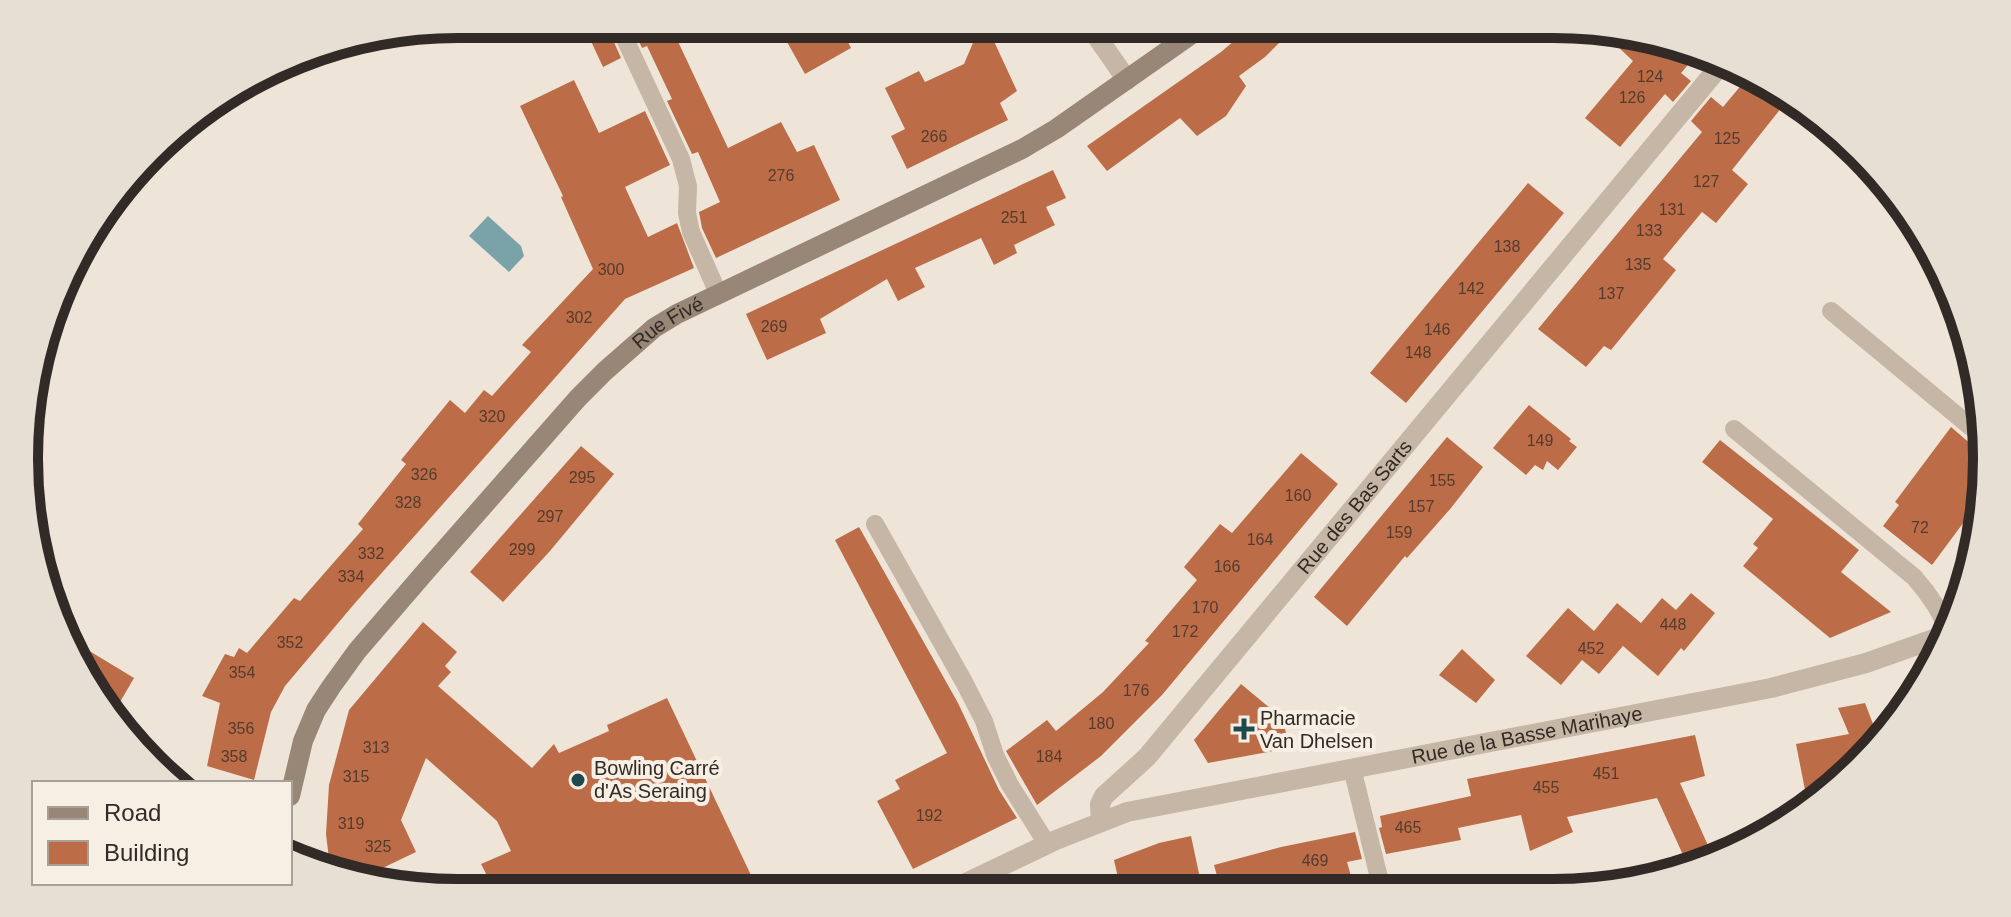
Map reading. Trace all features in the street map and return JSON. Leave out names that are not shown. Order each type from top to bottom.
[{"type":"street","points":[[1098,38],[1127,80]]},
{"type":"street","name":"Rue Fivé","points":[[292,788],[303,741],[316,710],[357,651],[605,371],[654,328],[718,293],[989,167],[1056,129],[1186,38]]},
{"type":"street","name":"Rue des Bas Sarts","points":[[1101,822],[1100,804],[1104,796],[1133,772],[1156,746],[1716,71]]},
{"type":"street","name":"Rue de la Basse Marihaye","points":[[1101,822],[1164,803],[1771,688],[1866,663],[1932,640]]},
{"type":"street","points":[[974,879],[1101,822]]},
{"type":"lane","points":[[625,38],[681,159],[688,186],[687,213],[691,232],[718,293]]},
{"type":"lane","points":[[1831,311],[1972,428]]},
{"type":"lane","points":[[1734,429],[1914,577],[1937,606],[1942,617]]},
{"type":"lane","points":[[875,524],[964,682],[1010,785],[1047,844]]},
{"type":"lane","points":[[1352,768],[1379,879]]},
{"type":"water","points":[[488,216],[521,246],[524,256],[509,272],[469,236]]},
{"type":"building","points":[[590,38],[612,38],[621,58],[603,67]]},
{"type":"building","points":[[637,38],[676,38],[728,148],[781,122],[797,152],[814,145],[840,200],[716,258],[702,228],[699,212],[720,202],[698,152],[692,154],[667,101],[672,99],[647,46],[642,48]]},
{"type":"building","points":[[794,38],[846,38],[851,48],[805,74],[787,42]]},
{"type":"building","points":[[975,38],[992,38],[1017,91],[1000,103],[1008,120],[907,169],[891,136],[905,129],[885,88],[919,71],[925,82],[964,64]]},
{"type":"building","points":[[1238,38],[1284,38],[1239,76],[1246,86],[1226,116],[1197,136],[1180,118],[1107,171],[1087,146]]},
{"type":"building","points":[[1615,44],[1635,46],[1691,61],[1681,73],[1691,81],[1673,102],[1665,94],[1620,147],[1585,118],[1633,61]]},
{"type":"building","points":[[574,80],[599,133],[645,111],[670,165],[625,187],[648,237],[677,223],[694,268],[625,299],[355,603],[285,686],[271,712],[254,780],[207,766],[220,703],[202,696],[225,654],[234,657],[239,648],[247,653],[294,598],[300,601],[363,529],[358,524],[406,464],[401,460],[450,400],[465,413],[484,390],[492,396],[531,352],[522,345],[593,269],[563,196],[520,106]]},
{"type":"building","points":[[1743,83],[1782,107],[1732,170],[1748,184],[1716,223],[1702,212],[1663,259],[1676,270],[1611,350],[1604,346],[1586,367],[1538,329],[1702,132],[1691,121],[1711,97],[1723,107]]},
{"type":"building","points":[[1053,170],[1066,198],[1046,207],[1055,225],[1014,245],[1017,253],[994,265],[981,238],[915,268],[925,287],[898,301],[887,279],[820,319],[826,333],[767,360],[746,314]]},
{"type":"building","points":[[1528,183],[1564,213],[1406,403],[1370,373]]},
{"type":"building","points":[[1529,405],[1577,447],[1558,470],[1547,461],[1543,470],[1535,465],[1526,475],[1493,448]]},
{"type":"building","points":[[1951,427],[1973,446],[1969,516],[1932,565],[1883,526],[1899,505],[1895,502]]},
{"type":"building","points":[[1447,437],[1483,467],[1347,626],[1314,597]]},
{"type":"building","points":[[1720,440],[1859,550],[1841,572],[1891,612],[1830,638],[1743,566],[1758,548],[1753,544],[1773,519],[1702,462]]},
{"type":"building","points":[[581,446],[614,474],[503,602],[470,572]]},
{"type":"building","points":[[1301,453],[1338,484],[1162,695],[1101,756],[1037,805],[1006,751],[1047,720],[1056,731],[1103,692],[1149,643],[1145,641],[1197,580],[1184,567],[1220,524],[1232,533]]},
{"type":"building","points":[[859,527],[958,703],[999,790],[1017,818],[913,869],[877,801],[900,789],[895,780],[947,753],[835,540]]},
{"type":"building","points":[[1691,593],[1715,613],[1684,651],[1681,648],[1658,676],[1623,646],[1599,674],[1582,660],[1561,685],[1526,656],[1568,608],[1594,631],[1617,603],[1641,623],[1662,598],[1676,610]]},
{"type":"building","name":"Bowling Carré d'As Seraing","points":[[423,622],[457,652],[445,666],[451,672],[438,686],[532,768],[554,744],[559,753],[609,731],[607,725],[667,698],[753,879],[489,879],[481,864],[511,851],[497,821],[426,758],[401,820],[416,852],[376,871],[329,859],[326,834],[329,785],[349,710]]},
{"type":"building","points":[[82,647],[134,678],[118,705]]},
{"type":"building","points":[[1462,649],[1495,680],[1476,703],[1439,675]]},
{"type":"building","name":"Pharmacie Van Dhelsen","points":[[1241,684],[1283,719],[1289,748],[1208,763],[1194,740]]},
{"type":"building","points":[[1865,703],[1875,728],[1830,775],[1806,794],[1796,744],[1849,734],[1838,708]]},
{"type":"building","points":[[1695,735],[1705,776],[1680,783],[1709,848],[1684,858],[1657,798],[1567,817],[1573,832],[1530,851],[1521,815],[1458,828],[1461,840],[1386,854],[1379,828],[1382,827],[1380,816],[1471,796],[1467,779]]},
{"type":"building","points":[[1355,832],[1362,859],[1347,862],[1352,879],[1218,879],[1214,865]]},
{"type":"building","points":[[1191,836],[1200,879],[1118,879],[1114,860],[1159,843]]},
{"type":"place","name":"Pharmacie Van Dhelsen","points":[[1244,729]]},
{"type":"place","name":"Bowling Carré d'As Seraing","points":[[578,780]]}]
